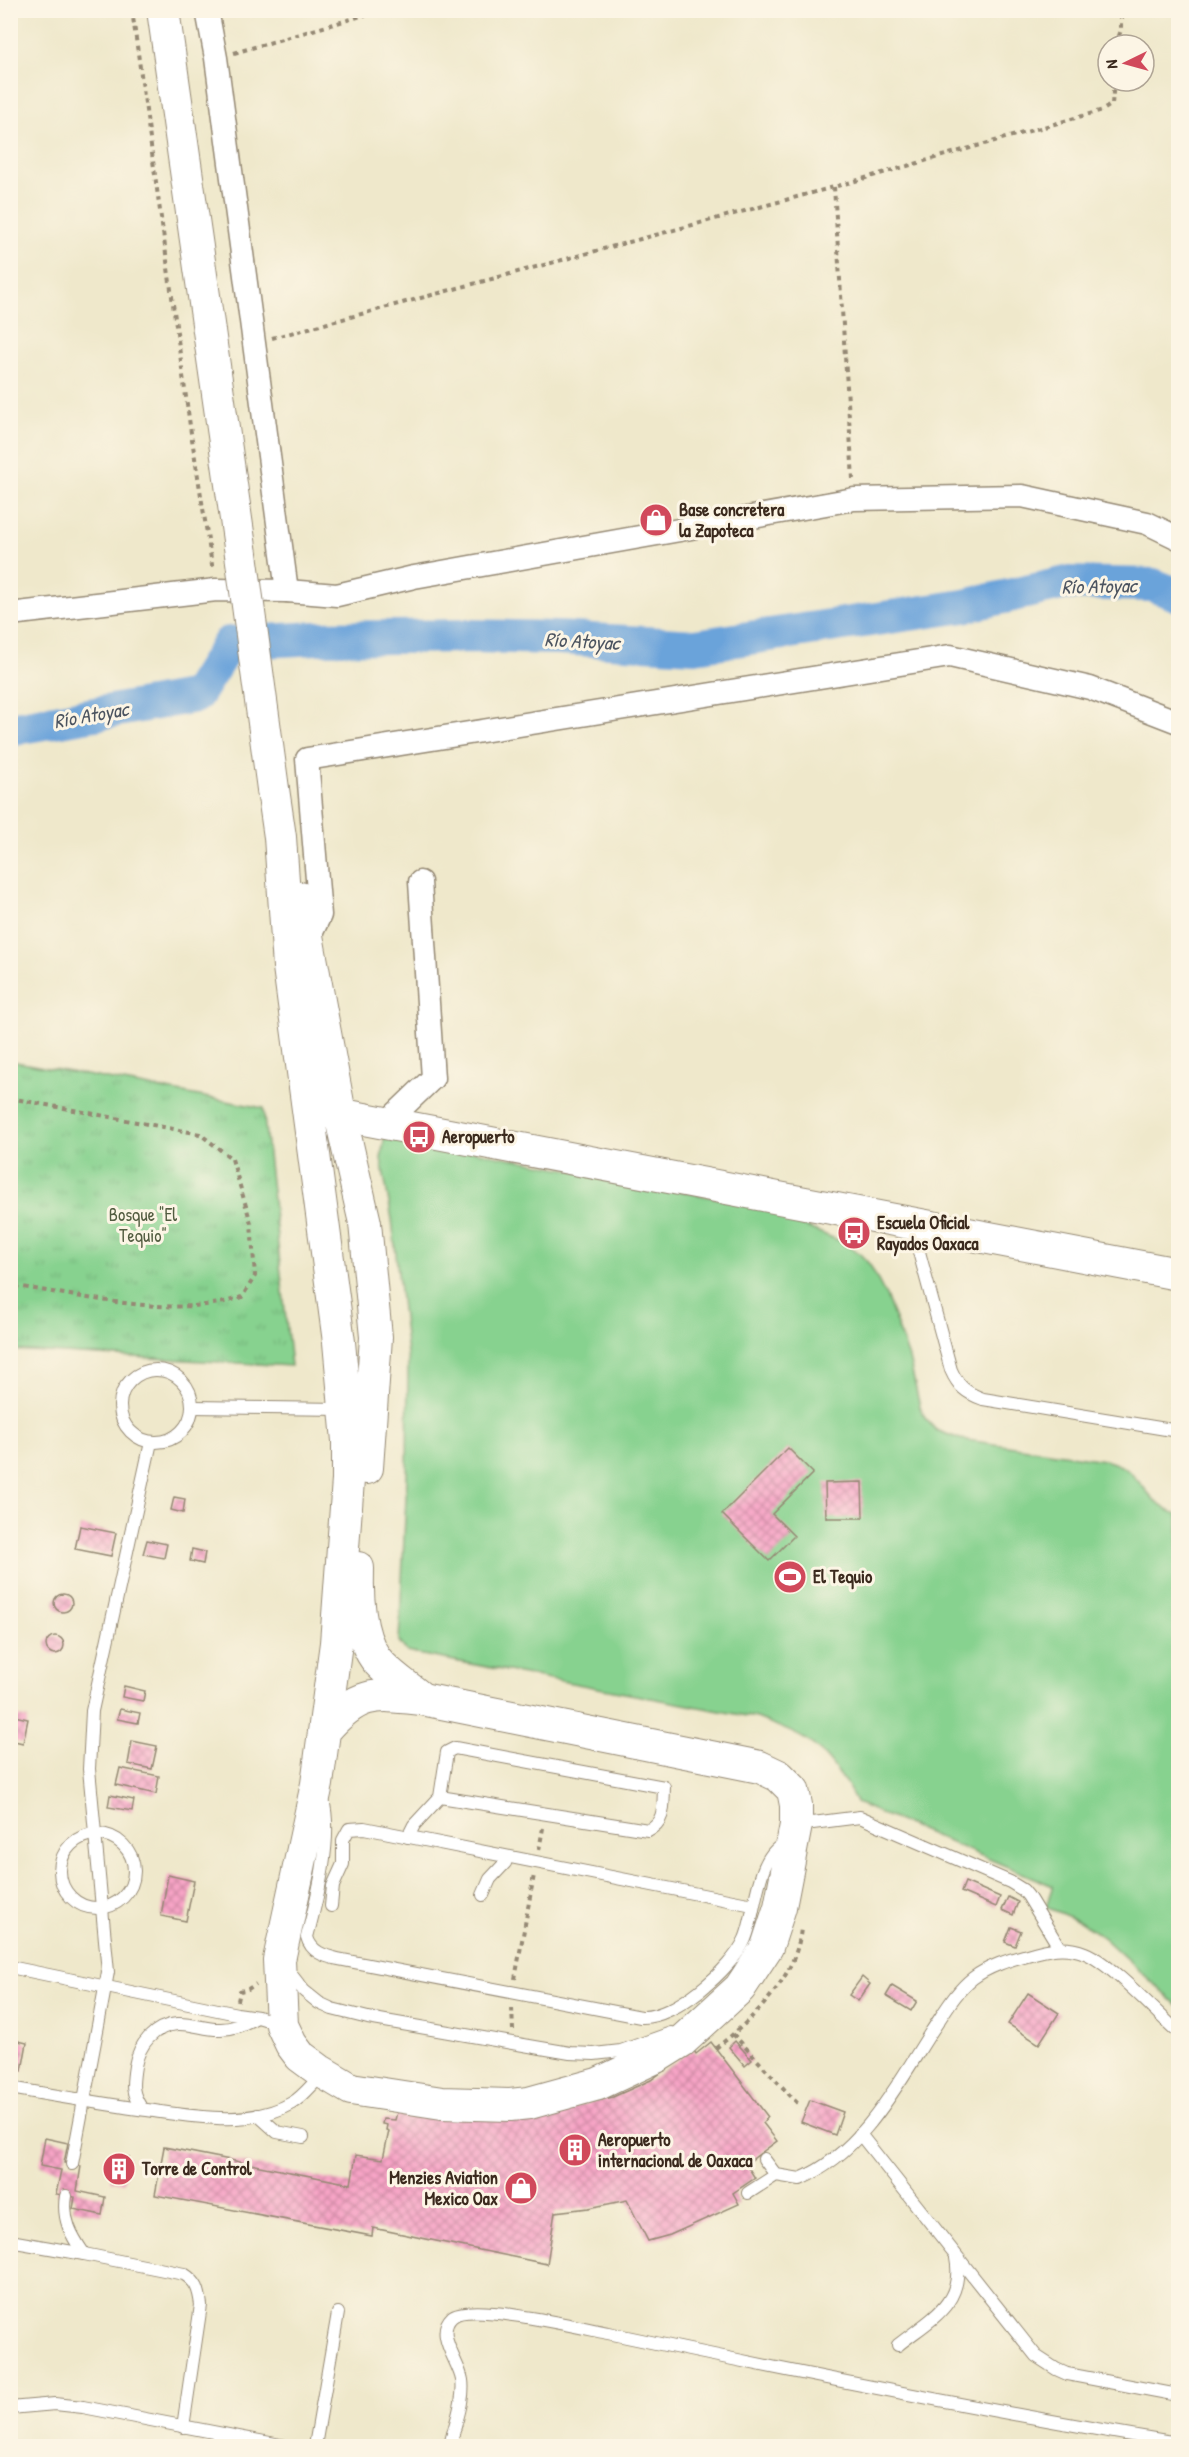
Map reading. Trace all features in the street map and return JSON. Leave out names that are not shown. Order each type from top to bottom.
[{"type":"street","points":[[163,10],[280,837],[289,967],[347,1409],[348,1480],[336,1643],[317,1784],[270,1968],[270,2021],[300,2056],[323,2074],[351,2089],[442,2103],[510,2105],[529,2103],[598,2084],[633,2069],[682,2041],[740,1988],[767,1947],[780,1907],[795,1833],[796,1805],[792,1790],[779,1776],[760,1767],[422,1699],[377,1695],[348,1707],[325,1730]]},
{"type":"street","points":[[207,10],[216,58],[287,591]]},
{"type":"street","points":[[10,614],[216,590],[287,591],[337,595],[414,577],[854,499],[1022,496],[1147,524],[1179,538]]},
{"type":"street","points":[[309,938],[320,915],[307,759],[950,656],[1090,688],[1179,722]]},
{"type":"street","points":[[280,837],[296,880],[309,938],[340,1114],[365,1223],[375,1337],[359,1551],[357,1591],[360,1611],[367,1640],[380,1664],[422,1699]]},
{"type":"street","points":[[385,1124],[433,1078],[420,882]]},
{"type":"street","points":[[307,1108],[1179,1274]]},
{"type":"lane","points":[[912,1225],[951,1370],[962,1388],[970,1395],[982,1399],[1179,1431]]},
{"type":"lane","points":[[150,1371],[163,1371],[175,1375],[184,1384],[191,1395],[192,1407],[190,1419],[184,1430],[169,1440],[151,1442],[139,1438],[129,1430],[120,1407],[122,1394],[138,1375],[150,1371]]},
{"type":"lane","points":[[192,1407],[347,1409]]},
{"type":"lane","points":[[72,2164],[108,1972],[89,1768],[92,1711],[151,1442]]},
{"type":"lane","points":[[408,1837],[414,1825],[440,1797],[447,1752],[456,1748],[649,1782],[664,1787],[662,1816],[657,1825],[648,1830],[440,1797]]},
{"type":"lane","points":[[317,1784],[327,1818],[323,1863],[307,1937],[314,1949],[324,1956],[653,2018],[666,2013],[692,1996],[717,1976],[745,1939],[753,1905],[772,1854],[778,1845],[795,1833],[860,1817],[1010,1882],[1028,1896],[1059,1947]]},
{"type":"lane","points":[[331,1906],[333,1886],[343,1864],[343,1840],[350,1829],[364,1828],[753,1905]]},
{"type":"lane","points":[[95,1833],[107,1834],[120,1841],[130,1852],[134,1867],[133,1881],[126,1894],[115,1904],[102,1908],[88,1907],[76,1902],[67,1893],[61,1881],[59,1868],[62,1855],[70,1844],[80,1836],[95,1833]]},
{"type":"lane","points":[[483,1895],[490,1879],[505,1863],[507,1857]]},
{"type":"lane","points":[[748,2193],[776,2175],[800,2179],[809,2176],[838,2155],[860,2134],[888,2099],[950,2003],[963,1987],[974,1977],[990,1968],[1059,1947],[1086,1953],[1102,1963],[1179,2032]]},
{"type":"lane","points":[[10,1967],[270,2021]]},
{"type":"lane","points":[[270,1968],[319,2003],[332,2009],[369,2018],[570,2053],[594,2054],[621,2051],[702,2022]]},
{"type":"lane","points":[[142,2109],[133,2097],[132,2083],[140,2049],[155,2030],[177,2024],[218,2030],[270,2021]]},
{"type":"lane","points":[[10,2085],[16,2089],[84,2101],[204,2119],[258,2115],[293,2103],[323,2074]]},
{"type":"lane","points":[[258,2115],[277,2132],[303,2137]]},
{"type":"lane","points":[[860,2134],[1024,2343],[1046,2364],[1078,2377],[1179,2395]]},
{"type":"lane","points":[[764,2159],[776,2175]]},
{"type":"lane","points":[[66,2196],[64,2206],[69,2229],[84,2254]]},
{"type":"lane","points":[[10,2241],[184,2274],[195,2281],[200,2290],[201,2305],[183,2427]]},
{"type":"lane","points":[[898,2345],[945,2307],[952,2298],[958,2283],[955,2256]]},
{"type":"lane","points":[[450,2446],[462,2394],[462,2380],[446,2340],[446,2328],[450,2318],[456,2313],[486,2312],[557,2323],[834,2380],[1179,2444]]},
{"type":"lane","points":[[315,2446],[338,2313]]},
{"type":"lane","points":[[10,2408],[29,2405],[64,2405],[286,2446]]},
{"type":"path","points":[[132,10],[191,433],[216,590]]},
{"type":"path","points":[[216,58],[382,10]]},
{"type":"path","points":[[1120,33],[1121,10]]},
{"type":"path","points":[[254,343],[834,187],[1103,110],[1112,104],[1113,93]]},
{"type":"path","points":[[834,187],[854,499]]},
{"type":"path","points":[[10,1098],[200,1134],[232,1160],[251,1223],[255,1276],[242,1297],[223,1304],[161,1307],[10,1285]]},
{"type":"path","points":[[515,2043],[513,1993],[527,1903],[545,1815]]},
{"type":"path","points":[[240,1991],[257,1984],[270,1968]]},
{"type":"path","points":[[733,2034],[798,2105]]},
{"type":"green space","name":"Bosque \"El Tequio\"","points":[[11,1061],[263,1108],[291,1366],[11,1350]]},
{"type":"green space","name":"El Tequio","points":[[385,1134],[782,1211],[794,1222],[840,1241],[860,1254],[870,1265],[887,1298],[909,1358],[920,1407],[925,1418],[936,1430],[960,1439],[1113,1462],[1133,1475],[1162,1507],[1178,1514],[1178,2006],[1104,1938],[1079,1921],[1046,1907],[1053,1886],[856,1803],[848,1787],[820,1750],[792,1732],[757,1718],[407,1652],[399,1641],[407,1477],[408,1363],[392,1219],[381,1159]]},
{"type":"building","points":[[788,1448],[813,1473],[772,1514],[794,1536],[769,1561],[722,1514]]},
{"type":"building","points":[[862,1482],[863,1518],[826,1518],[825,1483]]},
{"type":"building","points":[[174,1497],[185,1499],[183,1513],[171,1510]]},
{"type":"building","points":[[80,1526],[116,1533],[111,1556],[75,1549]]},
{"type":"building","points":[[147,1540],[167,1544],[164,1558],[143,1554]]},
{"type":"building","points":[[192,1549],[205,1552],[203,1564],[190,1561]]},
{"type":"building","points":[[59,1594],[67,1594],[72,1599],[70,1610],[59,1612],[54,1607],[54,1599]]},
{"type":"building","points":[[51,1636],[59,1636],[64,1641],[62,1652],[51,1654],[46,1649],[46,1641]]},
{"type":"building","points":[[124,1686],[145,1691],[143,1701],[122,1697]]},
{"type":"building","points":[[120,1709],[140,1713],[138,1723],[117,1719]]},
{"type":"building","points":[[10,1715],[28,1719],[23,1743],[10,1740]]},
{"type":"building","points":[[132,1741],[157,1746],[152,1769],[128,1764]]},
{"type":"building","points":[[120,1768],[159,1776],[156,1794],[116,1785]]},
{"type":"building","points":[[110,1795],[134,1800],[132,1811],[108,1807]]},
{"type":"building","points":[[168,1875],[194,1881],[186,1921],[161,1916]]},
{"type":"building","points":[[965,1882],[1000,1897],[996,1907],[961,1892]]},
{"type":"building","points":[[1008,1897],[1018,1902],[1013,1915],[1002,1910]]},
{"type":"building","points":[[1011,1927],[1021,1931],[1015,1946],[1005,1942]]},
{"type":"building","points":[[862,1977],[870,1984],[858,2001],[849,1995]]},
{"type":"building","points":[[892,1986],[917,2001],[911,2011],[886,1996]]},
{"type":"building","points":[[1028,1993],[1059,2013],[1039,2044],[1008,2024]]},
{"type":"building","points":[[10,2039],[27,2043],[22,2071],[10,2069]]},
{"type":"building","points":[[735,2041],[752,2060],[745,2066],[729,2047]]},
{"type":"building","name":"Aeropuerto internacional de Oaxaca","points":[[711,2042],[768,2117],[763,2123],[777,2141],[746,2164],[755,2178],[733,2193],[739,2204],[670,2235],[648,2241],[627,2200],[555,2212],[547,2264],[373,2228],[372,2236],[155,2195],[164,2147],[351,2184],[356,2155],[383,2159],[389,2131],[386,2130],[387,2125],[382,2124],[383,2119],[395,2120],[399,2105],[508,2116],[573,2107],[613,2097],[651,2080],[693,2049],[696,2054]]},
{"type":"building","points":[[810,2100],[843,2112],[835,2135],[801,2122]]},
{"type":"building","points":[[45,2138],[68,2143],[64,2163],[81,2166],[77,2191],[105,2197],[102,2215],[73,2209],[75,2197],[56,2194],[61,2170],[40,2166]]},
{"type":"building","name":"Torre de Control","points":[[114,2155],[129,2157],[124,2183],[110,2180]]},
{"type":"waterway","name":"Río Atoyac","points":[[10,729],[196,696],[229,643],[317,638],[469,636],[558,638],[695,646],[964,606],[1066,583],[1153,585],[1178,595]]},
{"type":"place","name":"Base concretera la Zapoteca","points":[[656,520]]},
{"type":"place","name":"Aeropuerto","points":[[419,1137]]},
{"type":"place","name":"Escuela Oficial Rayados Oaxaca","points":[[854,1233]]},
{"type":"place","name":"El Tequio","points":[[790,1577]]},
{"type":"place","name":"Aeropuerto internacional de Oaxaca","points":[[575,2150]]},
{"type":"place","name":"Torre de Control","points":[[119,2169]]},
{"type":"place","name":"Menzies Aviation Mexico Oax","points":[[521,2188]]}]
